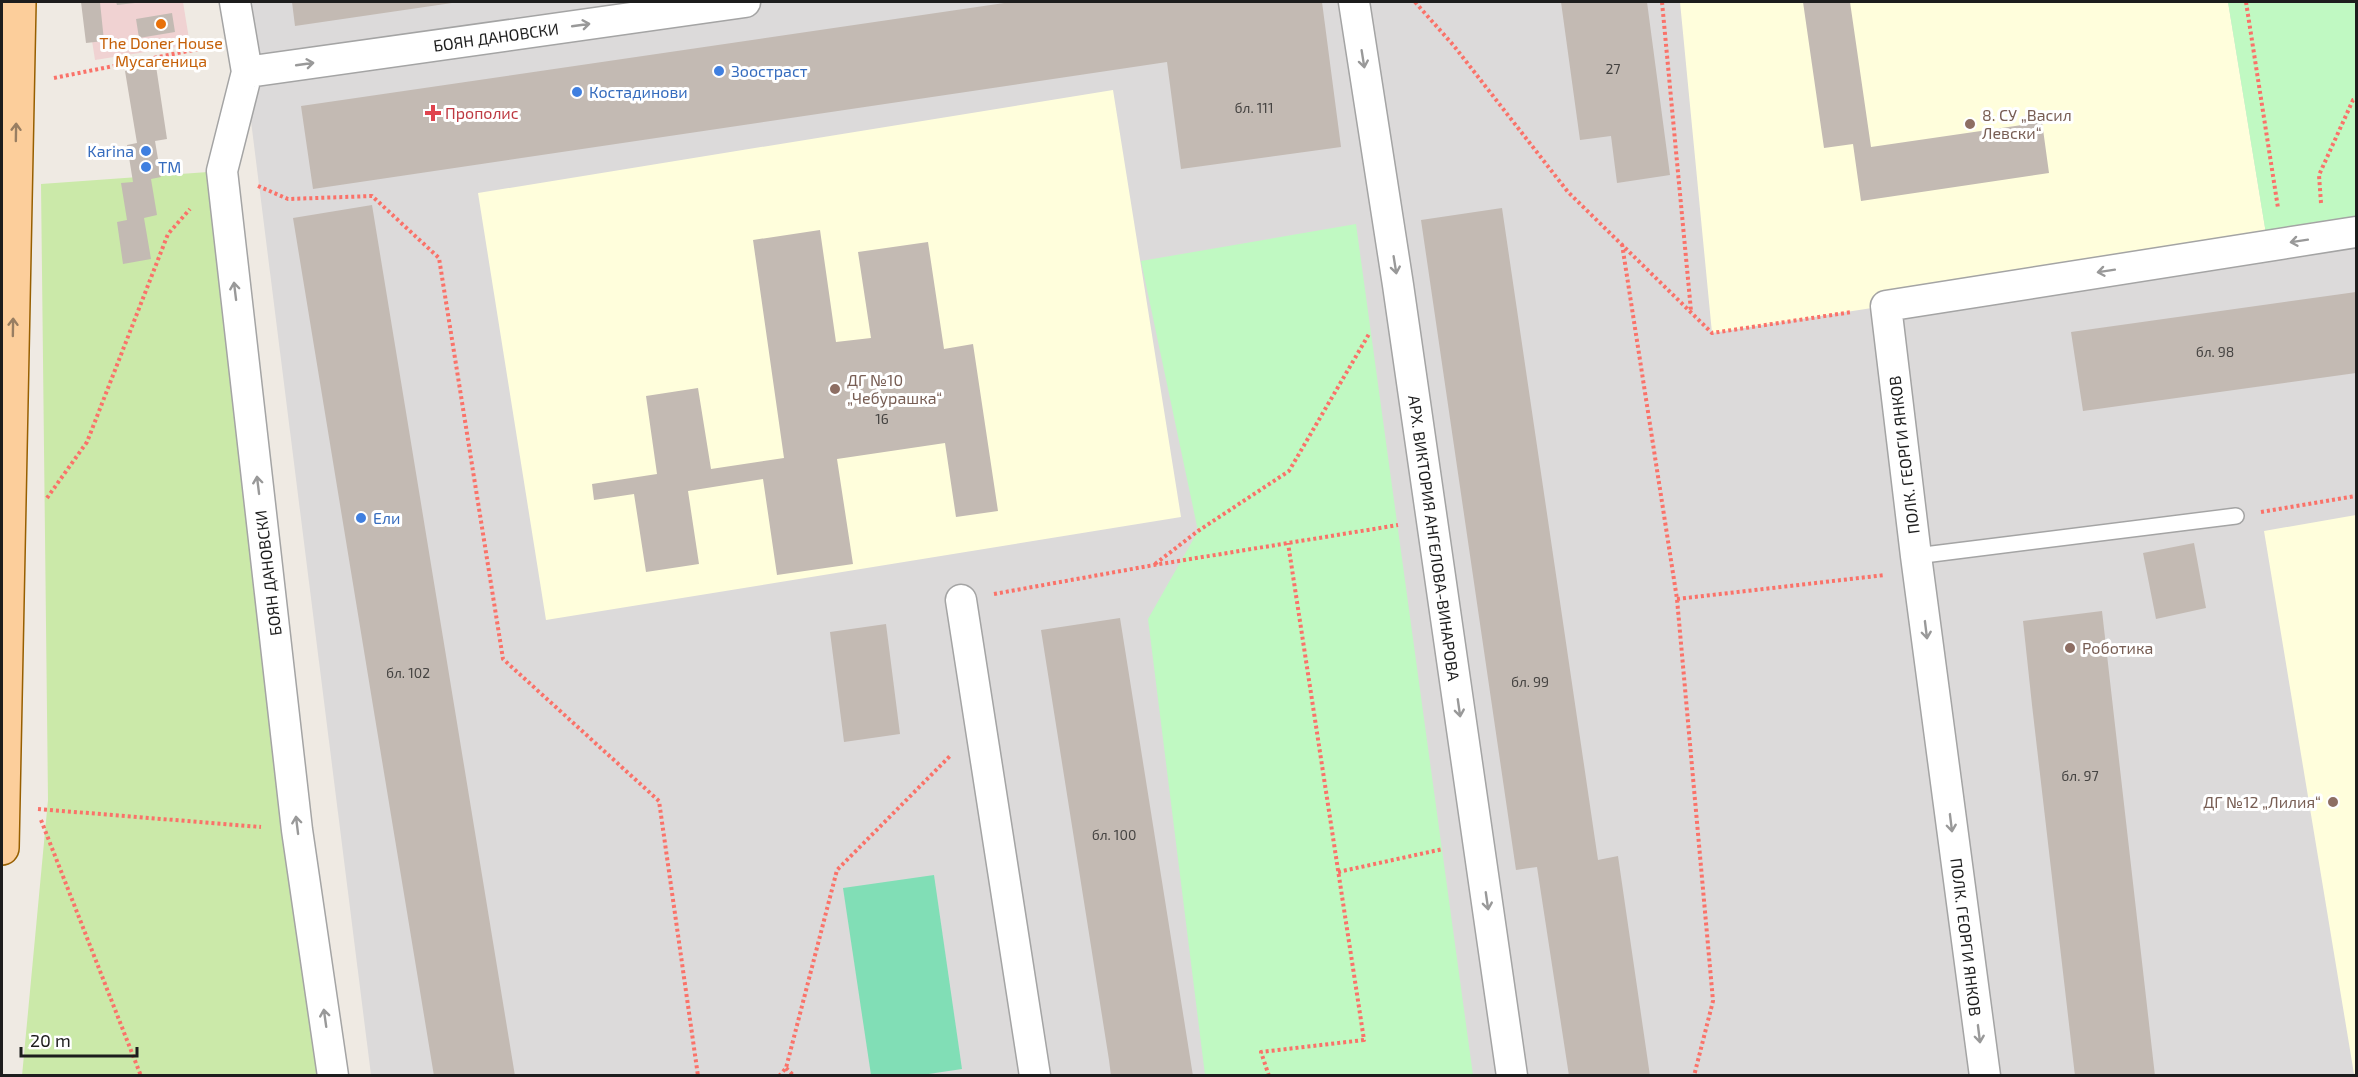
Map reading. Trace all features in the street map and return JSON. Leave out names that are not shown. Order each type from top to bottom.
[{"type":"main road","points":[[2,848],[19,2]]},
{"type":"street","name":"БОЯН ДАНОВСКИ","points":[[235,2],[247,72],[222,171],[297,830],[333,1076]]},
{"type":"street","name":"БОЯН ДАНОВСКИ","points":[[247,72],[746,2]]},
{"type":"street","name":"АРХ. ВИКТОРИЯ АНГЕЛОВА-ВИНАРОВА","points":[[1354,2],[1398,285],[1512,1076]]},
{"type":"street","points":[[1886,306],[2356,232]]},
{"type":"street","name":"ПОЛК. ГЕОРГИ ЯНКОВ","points":[[1886,306],[1917,564],[1984,1076]]},
{"type":"street","points":[[961,600],[1035,1076]]},
{"type":"lane","points":[[1917,564],[2236,516]]},
{"type":"path","points":[[1415,2],[1455,46],[1568,192],[1712,333],[1886,306]]},
{"type":"path","points":[[1662,2],[1691,312]]},
{"type":"path","points":[[2246,2],[2283,243]]},
{"type":"path","points":[[53,79],[241,40]]},
{"type":"path","points":[[2323,237],[2319,175],[2353,99],[2356,99]]},
{"type":"path","points":[[41,506],[87,442],[168,234],[222,171]]},
{"type":"path","points":[[255,185],[288,199],[372,196],[439,258],[503,659],[659,801],[698,1076]]},
{"type":"path","points":[[1622,244],[1677,599],[1713,1001],[1694,1076]]},
{"type":"path","points":[[1154,565],[1198,531],[1289,471],[1398,285]]},
{"type":"path","points":[[2236,516],[2356,496]]},
{"type":"path","points":[[961,600],[1154,565],[1432,520]]},
{"type":"path","points":[[1269,1076],[1261,1052],[1364,1040],[1288,543]]},
{"type":"path","points":[[1677,599],[1917,564]]},
{"type":"path","points":[[779,1076],[786,1068],[837,870],[950,756],[980,715]]},
{"type":"path","points":[[141,1076],[36,808],[297,830]]},
{"type":"path","points":[[1338,872],[1478,842]]},
{"type":"path","points":[[786,1068],[794,1076]]},
{"type":"shaded area","points":[[86,2],[183,2],[190,45],[95,60]]},
{"type":"shaded area","points":[[236,2],[2356,2],[2356,1075],[371,1075]]},
{"type":"shaded area","name":"8. СУ „Васил Левски“","points":[[1680,2],[2228,2],[2268,246],[1712,333]]},
{"type":"shaded area","name":"ДГ №10 „Чебурашка“","points":[[1113,90],[1181,517],[546,620],[478,193]]},
{"type":"shaded area","name":"ДГ №12 „Лилия“","points":[[2356,515],[2356,1073],[2354,1074],[2264,531]]},
{"type":"green space","points":[[2228,2],[2356,2],[2356,232],[2268,246]]},
{"type":"green space","points":[[222,171],[333,1075],[22,1076],[48,800],[41,184]]},
{"type":"green space","points":[[1356,224],[1473,1075],[1205,1075],[1148,619],[1198,531],[1141,261]]},
{"type":"green space","points":[[934,875],[962,1069],[922,1075],[871,1075],[843,888]]},
{"type":"building","points":[[81,2],[100,2],[104,41],[86,43]]},
{"type":"building","points":[[116,2],[135,2],[135,3],[117,5]]},
{"type":"building","points":[[292,2],[452,2],[452,3],[295,26]]},
{"type":"building","points":[[1011,2],[1322,2],[1341,147],[1181,169],[1167,62],[313,189],[301,106]]},
{"type":"building","points":[[1561,2],[1647,2],[1670,175],[1617,183],[1611,136],[1580,140]]},
{"type":"building","points":[[1803,2],[1850,2],[1871,147],[2042,122],[2049,173],[1861,201],[1853,144],[1824,148]]},
{"type":"building","points":[[172,13],[175,32],[139,38],[136,19]]},
{"type":"building","points":[[156,66],[167,139],[155,141],[161,177],[151,179],[157,215],[144,218],[151,259],[123,264],[117,222],[127,220],[121,183],[133,182],[127,145],[137,143],[125,71]]},
{"type":"building","points":[[372,205],[515,1076],[434,1076],[375,718],[293,218]]},
{"type":"building","points":[[1502,208],[1598,860],[1618,856],[1650,1076],[1569,1076],[1537,867],[1516,870],[1421,220]]},
{"type":"building","points":[[820,230],[836,342],[871,338],[858,252],[928,242],[944,349],[973,344],[998,511],[956,517],[945,443],[837,459],[853,564],[777,575],[763,479],[688,491],[699,564],[646,572],[634,494],[594,500],[592,484],[657,474],[646,396],[698,388],[711,469],[784,458],[753,240]]},
{"type":"building","points":[[2356,292],[2356,373],[2083,411],[2071,332]]},
{"type":"building","points":[[2194,543],[2206,608],[2156,619],[2143,553]]},
{"type":"building","points":[[2102,611],[2155,1076],[2075,1076],[2032,705],[2023,621]]},
{"type":"building","points":[[1120,618],[1193,1076],[1111,1076],[1041,630]]},
{"type":"building","points":[[886,624],[900,734],[844,742],[830,632]]},
{"type":"place","name":"The Doner House Мусагеница","points":[[161,24]]},
{"type":"place","name":"Зоостраст","points":[[719,71]]},
{"type":"place","name":"Костадинови","points":[[577,92]]},
{"type":"place","name":"Прополис","points":[[433,113]]},
{"type":"place","name":"8. СУ „Васил Левски“","points":[[1970,124]]},
{"type":"place","name":"Karina","points":[[146,151]]},
{"type":"place","name":"TM","points":[[146,167]]},
{"type":"place","name":"ДГ №10 „Чебурашка“","points":[[835,389]]},
{"type":"place","name":"Ели","points":[[361,518]]},
{"type":"place","name":"Роботика","points":[[2070,648]]},
{"type":"place","name":"ДГ №12 „Лилия“","points":[[2333,802]]}]
